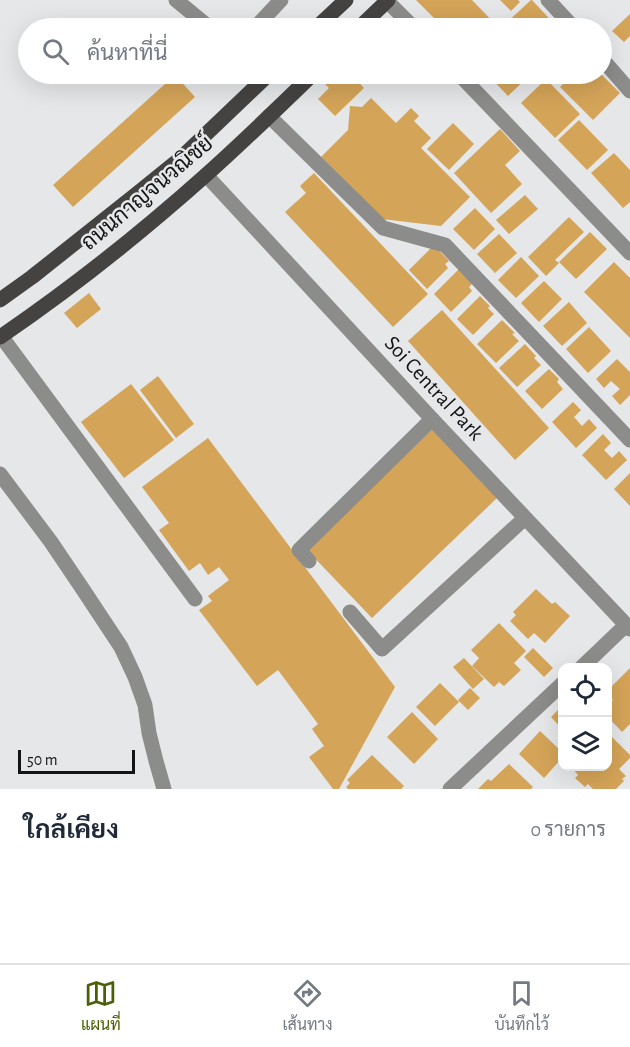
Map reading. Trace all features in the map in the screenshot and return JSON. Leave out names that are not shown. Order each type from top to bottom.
[{"type":"main road","points":[[327,18],[346,0]]},
{"type":"main road","points":[[370,18],[388,1]]},
{"type":"main road","name":"ถนนกาญจนวณิชย์","points":[[0,300],[181,158],[256,84]]},
{"type":"main road","name":"ถนนกาญจนวณิชย์","points":[[1,336],[108,256],[206,175],[303,84]]},
{"type":"street","points":[[176,0],[198,18]]},
{"type":"street","points":[[264,18],[281,0]]},
{"type":"street","points":[[548,0],[565,18]]},
{"type":"street","points":[[388,1],[404,18]]},
{"type":"street","points":[[612,70],[630,91]]},
{"type":"street","points":[[469,84],[630,253]]},
{"type":"street","points":[[269,116],[382,228],[445,245],[630,440]]},
{"type":"street","name":"Soi Central Park","points":[[206,175],[628,627]]},
{"type":"street","points":[[1,336],[195,599]]},
{"type":"street","points":[[309,561],[299,550],[432,419]]},
{"type":"street","points":[[0,474],[71,571],[121,647],[145,705],[149,733],[165,789]]},
{"type":"street","points":[[350,612],[382,649],[525,518]]},
{"type":"street","points":[[587,663],[628,627]]},
{"type":"street","points":[[450,789],[558,688]]},
{"type":"building","points":[[416,0],[472,0],[489,18],[434,18]]},
{"type":"building","points":[[500,0],[518,0],[520,2],[511,11]]},
{"type":"building","points":[[532,0],[549,18],[512,18]]},
{"type":"building","points":[[630,14],[630,36],[624,42],[612,31]]},
{"type":"building","points":[[165,84],[183,84],[195,97],[73,207],[53,185]]},
{"type":"building","points":[[325,84],[360,84],[364,88],[335,116],[318,99],[329,88]]},
{"type":"building","points":[[497,84],[521,84],[508,96]]},
{"type":"building","points":[[541,84],[551,84],[580,114],[555,138],[521,103]]},
{"type":"building","points":[[563,84],[611,84],[620,93],[593,120],[560,87]]},
{"type":"building","points":[[371,98],[396,123],[411,108],[419,116],[414,121],[431,138],[421,148],[470,197],[441,226],[382,219],[321,157],[348,130],[350,106],[362,107]]},
{"type":"building","points":[[579,120],[608,150],[587,170],[558,140]]},
{"type":"building","points":[[453,123],[474,144],[449,170],[427,149]]},
{"type":"building","points":[[500,129],[520,151],[505,165],[522,184],[491,213],[454,173]]},
{"type":"building","points":[[614,153],[630,170],[630,202],[623,208],[591,173]]},
{"type":"building","points":[[314,173],[428,294],[393,327],[285,212],[306,193],[300,186]]},
{"type":"building","points":[[525,195],[538,209],[509,234],[496,220]]},
{"type":"building","points":[[475,208],[495,229],[474,250],[453,229]]},
{"type":"building","points":[[569,217],[584,232],[555,260],[559,263],[546,276],[528,257]]},
{"type":"building","points":[[590,232],[607,249],[576,279],[559,262]]},
{"type":"building","points":[[499,234],[517,253],[495,273],[477,254]]},
{"type":"building","points":[[434,245],[449,261],[445,264],[448,268],[427,289],[409,270]]},
{"type":"building","points":[[521,257],[539,276],[516,298],[498,280]]},
{"type":"building","points":[[614,262],[630,278],[630,338],[584,292]]},
{"type":"building","points":[[459,269],[473,283],[469,287],[472,291],[451,312],[434,294]]},
{"type":"building","points":[[544,281],[562,299],[539,322],[521,303]]},
{"type":"building","points":[[89,293],[101,309],[77,328],[64,313]]},
{"type":"building","points":[[480,296],[494,314],[473,335],[457,319]]},
{"type":"building","points":[[569,302],[587,323],[562,346],[543,326]]},
{"type":"building","points":[[442,310],[549,428],[515,460],[408,341]]},
{"type":"building","points":[[502,320],[515,333],[512,334],[519,341],[496,363],[477,344]]},
{"type":"building","points":[[589,327],[611,351],[588,373],[566,349]]},
{"type":"building","points":[[525,344],[541,365],[517,387],[499,368]]},
{"type":"building","points":[[617,359],[630,372],[630,395],[620,405],[612,396],[620,389],[611,381],[604,388],[596,379]]},
{"type":"building","points":[[549,369],[559,379],[557,382],[563,389],[542,409],[525,391]]},
{"type":"building","points":[[158,376],[194,424],[176,438],[140,390]]},
{"type":"building","points":[[131,384],[174,440],[124,478],[81,422]]},
{"type":"building","points":[[573,402],[581,410],[574,417],[582,426],[589,419],[597,428],[576,448],[552,422]]},
{"type":"building","points":[[433,428],[498,497],[372,618],[306,549]]},
{"type":"building","points":[[603,434],[611,443],[604,450],[612,458],[619,451],[627,460],[606,480],[582,455]]},
{"type":"building","points":[[208,438],[395,687],[339,789],[333,789],[309,757],[324,746],[312,729],[318,724],[278,670],[257,686],[199,610],[212,601],[208,596],[229,580],[219,567],[208,575],[200,563],[189,571],[159,530],[169,523],[142,487]]},
{"type":"building","points":[[630,473],[630,506],[614,489]]},
{"type":"building","points":[[536,589],[570,616],[545,643],[534,633],[528,639],[510,621],[516,615],[513,612]]},
{"type":"building","points":[[499,623],[526,651],[514,663],[521,670],[504,686],[499,682],[494,687],[472,666],[479,658],[471,650]]},
{"type":"building","points":[[533,648],[553,668],[544,677],[524,657]]},
{"type":"building","points":[[464,658],[484,679],[473,689],[453,667]]},
{"type":"building","points":[[630,668],[630,724],[622,732],[612,721],[612,686]]},
{"type":"building","points":[[440,683],[459,702],[435,726],[416,707]]},
{"type":"building","points":[[470,688],[480,698],[468,710],[458,700]]},
{"type":"building","points":[[558,710],[558,725],[551,717]]},
{"type":"building","points":[[412,712],[438,739],[414,764],[387,737]]},
{"type":"building","points":[[540,731],[558,748],[558,762],[544,778],[519,754]]},
{"type":"building","points":[[612,737],[630,755],[630,758],[619,769],[626,776],[616,789],[593,789],[588,784],[585,787],[575,778],[578,775],[574,771],[612,771]]},
{"type":"building","points":[[372,755],[404,786],[401,789],[348,789],[346,787],[350,783],[347,780]]},
{"type":"building","points":[[509,764],[533,787],[531,789],[478,789],[488,779],[491,781]]}]
